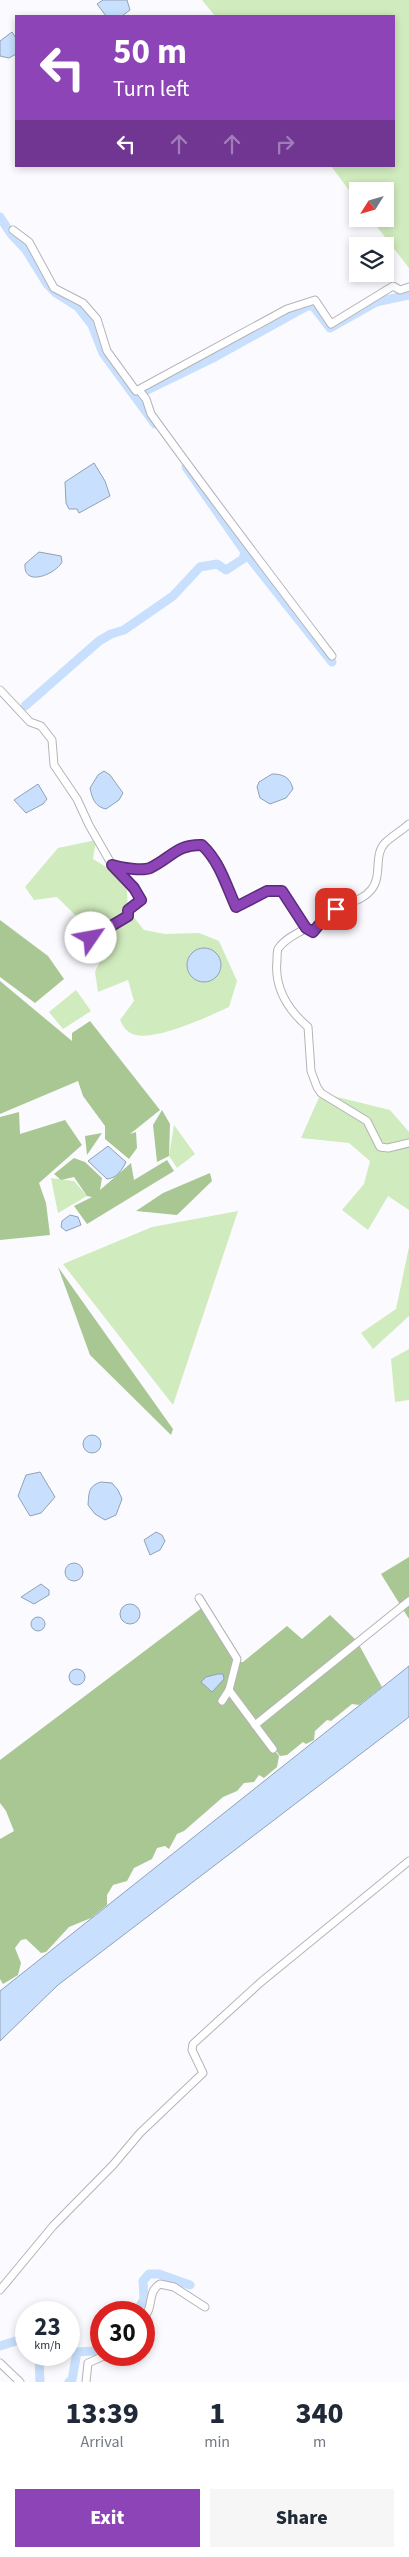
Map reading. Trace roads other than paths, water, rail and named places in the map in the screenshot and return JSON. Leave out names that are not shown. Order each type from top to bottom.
[{"type":"street","points":[[13,230],[29,242],[54,288],[84,303],[97,319],[107,350],[136,391],[139,390],[146,399],[151,414],[246,545],[265,566],[332,656]]},
{"type":"street","points":[[139,390],[286,309],[315,300],[331,324],[393,286],[400,290],[409,287]]},
{"type":"street","points":[[0,690],[30,722],[41,726],[52,740],[54,765],[77,800],[112,865],[134,888],[141,900],[128,910],[128,916],[91,938]]},
{"type":"street","points":[[112,865],[126,869],[148,869],[188,845],[202,845],[218,863],[236,907],[267,891],[282,891],[306,928],[313,932],[327,915],[336,909],[362,899],[378,880],[380,852],[385,843],[409,824]]},
{"type":"street","points":[[306,928],[286,940],[278,950],[276,967],[277,985],[282,999],[308,1027],[312,1079],[322,1093],[367,1121],[380,1146],[388,1148],[409,1143]]},
{"type":"street","points":[[199,1598],[238,1659],[229,1690],[222,1701]]},
{"type":"street","points":[[255,1725],[409,1601]]},
{"type":"street","points":[[229,1690],[273,1749]]},
{"type":"street","points":[[0,2290],[53,2226],[140,2133],[203,2073],[192,2050],[193,2044],[261,1982],[409,1861]]},
{"type":"street","points":[[150,2301],[152,2290],[160,2284],[174,2287],[205,2307]]},
{"type":"street","points":[[86,2382],[88,2363],[90,2362]]},
{"type":"street","points":[[0,2363],[20,2382]]},
{"type":"water","points":[[103,0],[127,0],[130,10],[123,15],[105,15],[97,4]]},
{"type":"water","points":[[12,32],[15,36],[15,55],[9,58],[0,56],[0,41]]},
{"type":"water","points":[[94,463],[105,481],[110,496],[79,513],[77,509],[69,509],[66,503],[65,482]]},
{"type":"water","points":[[39,552],[61,556],[62,562],[59,567],[47,574],[34,577],[29,576],[25,564]]},
{"type":"water","points":[[104,771],[110,775],[123,793],[119,800],[106,809],[99,806],[95,801],[90,788],[98,775]]},
{"type":"water","points":[[272,774],[286,777],[293,789],[286,798],[270,804],[260,798],[257,787],[259,782]]},
{"type":"water","points":[[38,784],[47,799],[43,804],[26,813],[14,800]]},
{"type":"water","points":[[204,948],[216,953],[221,965],[216,977],[204,982],[192,977],[187,965],[192,953]]},
{"type":"water","points":[[108,1146],[126,1162],[121,1171],[107,1179],[88,1161]]},
{"type":"water","points":[[70,1215],[78,1217],[81,1225],[66,1231],[61,1227],[62,1221]]},
{"type":"water","points":[[88,1435],[96,1435],[101,1440],[99,1451],[88,1453],[83,1448],[83,1440]]},
{"type":"water","points":[[40,1472],[55,1497],[41,1513],[30,1516],[18,1496],[26,1475]]},
{"type":"water","points":[[101,1482],[112,1483],[122,1499],[116,1515],[105,1520],[95,1514],[88,1505],[91,1488]]},
{"type":"water","points":[[156,1532],[162,1535],[165,1541],[160,1550],[150,1555],[144,1540]]},
{"type":"water","points":[[74,1563],[80,1566],[83,1572],[80,1578],[74,1581],[68,1578],[65,1572],[68,1566]]},
{"type":"water","points":[[41,1584],[49,1590],[49,1595],[34,1604],[21,1597]]},
{"type":"water","points":[[130,1604],[137,1607],[140,1614],[137,1621],[130,1624],[123,1621],[120,1614],[123,1607]]},
{"type":"water","points":[[35,1617],[41,1617],[45,1624],[41,1631],[35,1631],[31,1627],[31,1621]]},
{"type":"water","points":[[409,1666],[409,1717],[58,1985],[0,2041],[0,1991]]},
{"type":"water","points":[[77,1669],[85,1677],[77,1685],[69,1677]]},
{"type":"water","points":[[223,1674],[224,1679],[212,1692],[201,1682],[206,1677]]},
{"type":"waterway","points":[[0,217],[11,234],[26,250],[47,284],[56,293],[78,307],[92,325],[103,353],[155,424]]},
{"type":"waterway","points":[[135,396],[213,358],[307,306],[313,306],[330,328],[376,302],[409,295]]},
{"type":"waterway","points":[[25,706],[99,641],[111,634],[124,630],[173,596],[200,567],[217,564],[226,570],[243,559],[245,552],[186,467]]},
{"type":"waterway","points":[[245,552],[332,662]]},
{"type":"waterway","points":[[143,2301],[143,2281],[149,2274],[159,2274],[190,2285]]},
{"type":"waterway","points":[[0,2346],[15,2341]]},
{"type":"waterway","points":[[69,2382],[72,2380],[77,2352],[90,2351]]},
{"type":"waterway","points":[[39,2366],[40,2382]]}]
